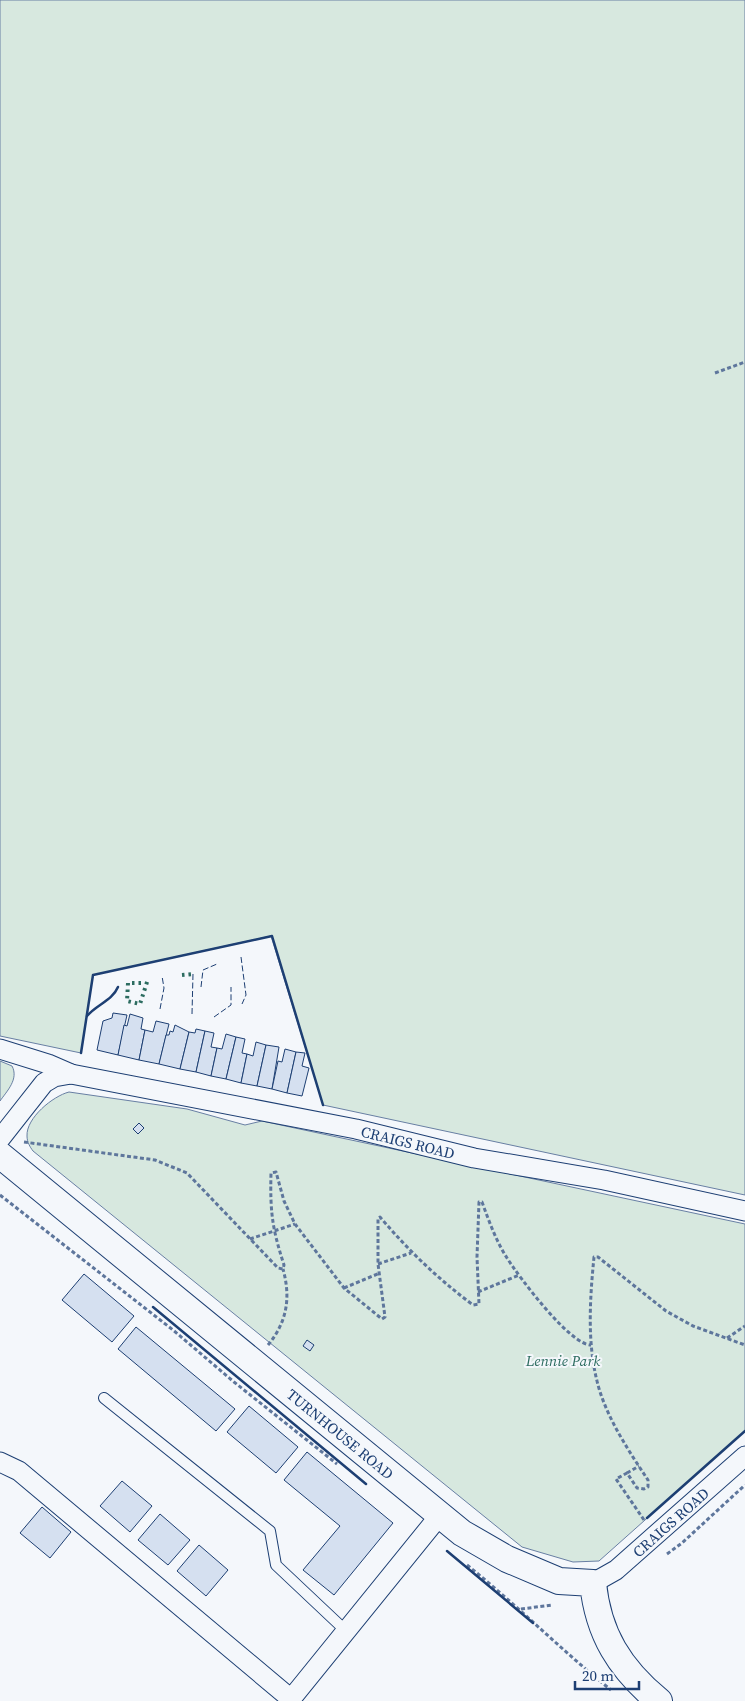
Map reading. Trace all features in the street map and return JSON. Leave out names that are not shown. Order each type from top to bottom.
[{"type":"street","name":"CRAIGS ROAD","points":[[0,1049],[48,1064],[71,1074],[356,1129],[474,1158],[604,1180],[745,1211]]},
{"type":"street","name":"CRAIGS ROAD","points":[[1,1153],[44,1083],[54,1077],[71,1074]]},
{"type":"street","name":"TURNHOUSE ROAD","points":[[1,1153],[462,1533],[506,1559],[559,1581],[592,1583]]},
{"type":"street","name":"CRAIGS ROAD","points":[[592,1583],[616,1570],[745,1456]]},
{"type":"street","points":[[0,1462],[19,1471],[291,1699],[440,1516]]},
{"type":"street","points":[[592,1583],[597,1612],[612,1651],[647,1691],[659,1701]]},
{"type":"lane","points":[[104,1398],[270,1531],[276,1565],[346,1631]]},
{"type":"path","points":[[715,373],[745,362]]},
{"type":"path","points":[[1,1153],[155,1160],[187,1173],[278,1268],[283,1269]]},
{"type":"path","points":[[269,1344],[285,1320],[288,1299],[284,1265],[273,1231],[270,1207],[271,1173],[276,1172],[284,1201],[295,1224],[344,1288],[382,1319],[385,1317],[378,1264],[378,1218],[380,1216],[411,1253],[444,1283],[473,1305],[479,1304],[476,1257],[479,1202],[482,1202],[490,1225],[507,1258],[538,1300],[562,1326],[585,1345],[591,1345]]},
{"type":"path","points":[[0,1195],[173,1330],[234,1382],[340,1466]]},
{"type":"path","points":[[250,1239],[295,1224]]},
{"type":"path","points":[[378,1264],[411,1253]]},
{"type":"path","points":[[627,1472],[637,1488],[644,1489],[648,1487],[648,1480],[612,1419],[597,1382],[591,1345],[590,1293],[594,1257],[598,1257],[666,1312],[693,1326],[745,1345]]},
{"type":"path","points":[[344,1288],[380,1273]]},
{"type":"path","points":[[478,1292],[519,1275]]},
{"type":"path","points":[[727,1339],[745,1326]]},
{"type":"path","points":[[638,1466],[616,1478],[645,1521],[657,1512],[667,1524]]},
{"type":"path","points":[[464,1563],[521,1609],[556,1644],[613,1691]]},
{"type":"green space","points":[[0,0],[745,0],[745,1195],[323,1105],[271,936],[93,975],[81,1053],[0,1036]]},
{"type":"green space","points":[[0,1061],[12,1066],[14,1076],[11,1085],[0,1101]]},
{"type":"green space","name":"Lennie Park","points":[[69,1092],[187,1109],[245,1125],[262,1121],[745,1224],[745,1431],[599,1561],[573,1562],[522,1547],[33,1151],[27,1138],[31,1122],[48,1103]]},
{"type":"building","points":[[113,1013],[127,1015],[118,1055],[97,1050],[103,1021],[112,1018]]},
{"type":"building","points":[[130,1014],[143,1018],[141,1029],[145,1030],[139,1060],[118,1055],[124,1025],[127,1026]]},
{"type":"building","points":[[156,1021],[169,1024],[159,1064],[139,1060],[145,1030],[153,1032]]},
{"type":"building","points":[[175,1025],[189,1032],[180,1069],[159,1064],[166,1035],[169,1035],[170,1031],[173,1032]]},
{"type":"building","points":[[196,1029],[205,1031],[196,1072],[180,1069],[189,1032],[195,1033]]},
{"type":"building","points":[[205,1031],[214,1033],[211,1047],[217,1048],[211,1076],[196,1072]]},
{"type":"building","points":[[226,1034],[236,1037],[226,1079],[211,1076],[217,1048],[222,1049]]},
{"type":"building","points":[[236,1037],[245,1039],[242,1053],[247,1054],[241,1083],[226,1079]]},
{"type":"building","points":[[256,1042],[266,1045],[257,1086],[241,1083],[247,1054],[253,1056]]},
{"type":"building","points":[[266,1045],[279,1047],[272,1089],[257,1086]]},
{"type":"building","points":[[285,1049],[296,1052],[287,1093],[272,1089],[278,1061],[282,1062]]},
{"type":"building","points":[[296,1052],[305,1053],[302,1066],[309,1068],[302,1096],[287,1093]]},
{"type":"building","points":[[139,1123],[144,1128],[138,1134],[133,1129]]},
{"type":"building","points":[[84,1274],[134,1316],[112,1342],[62,1300]]},
{"type":"building","points":[[136,1327],[235,1409],[216,1431],[118,1349]]},
{"type":"building","points":[[307,1340],[314,1345],[310,1351],[303,1346]]},
{"type":"building","points":[[249,1406],[298,1447],[276,1473],[227,1432]]},
{"type":"building","points":[[307,1452],[393,1523],[334,1595],[303,1570],[340,1526],[284,1480]]},
{"type":"building","points":[[122,1481],[152,1506],[130,1532],[100,1506]]},
{"type":"building","points":[[42,1507],[71,1532],[50,1558],[20,1533]]},
{"type":"building","points":[[160,1514],[190,1540],[168,1565],[138,1540]]},
{"type":"building","points":[[199,1545],[228,1570],[206,1596],[177,1571]]},
{"type":"hedge","points":[[182,975],[193,974]]},
{"type":"hedge","points":[[141,983],[128,983],[127,1001],[140,1004],[148,979]]},
{"type":"fence","points":[[241,957],[246,995],[242,1004]]},
{"type":"fence","points":[[201,987],[203,970],[217,964]]},
{"type":"fence","points":[[192,1014],[193,974]]},
{"type":"fence","points":[[160,1009],[164,988],[162,976]]},
{"type":"fence","points":[[214,1017],[231,1005],[231,987]]},
{"type":"wall","points":[[81,1053],[93,975],[272,936],[323,1105]]},
{"type":"wall","points":[[87,1016],[112,996],[118,987]]},
{"type":"wall","points":[[153,1307],[366,1484]]},
{"type":"wall","points":[[647,1518],[745,1431]]},
{"type":"wall","points":[[447,1551],[533,1623]]}]
